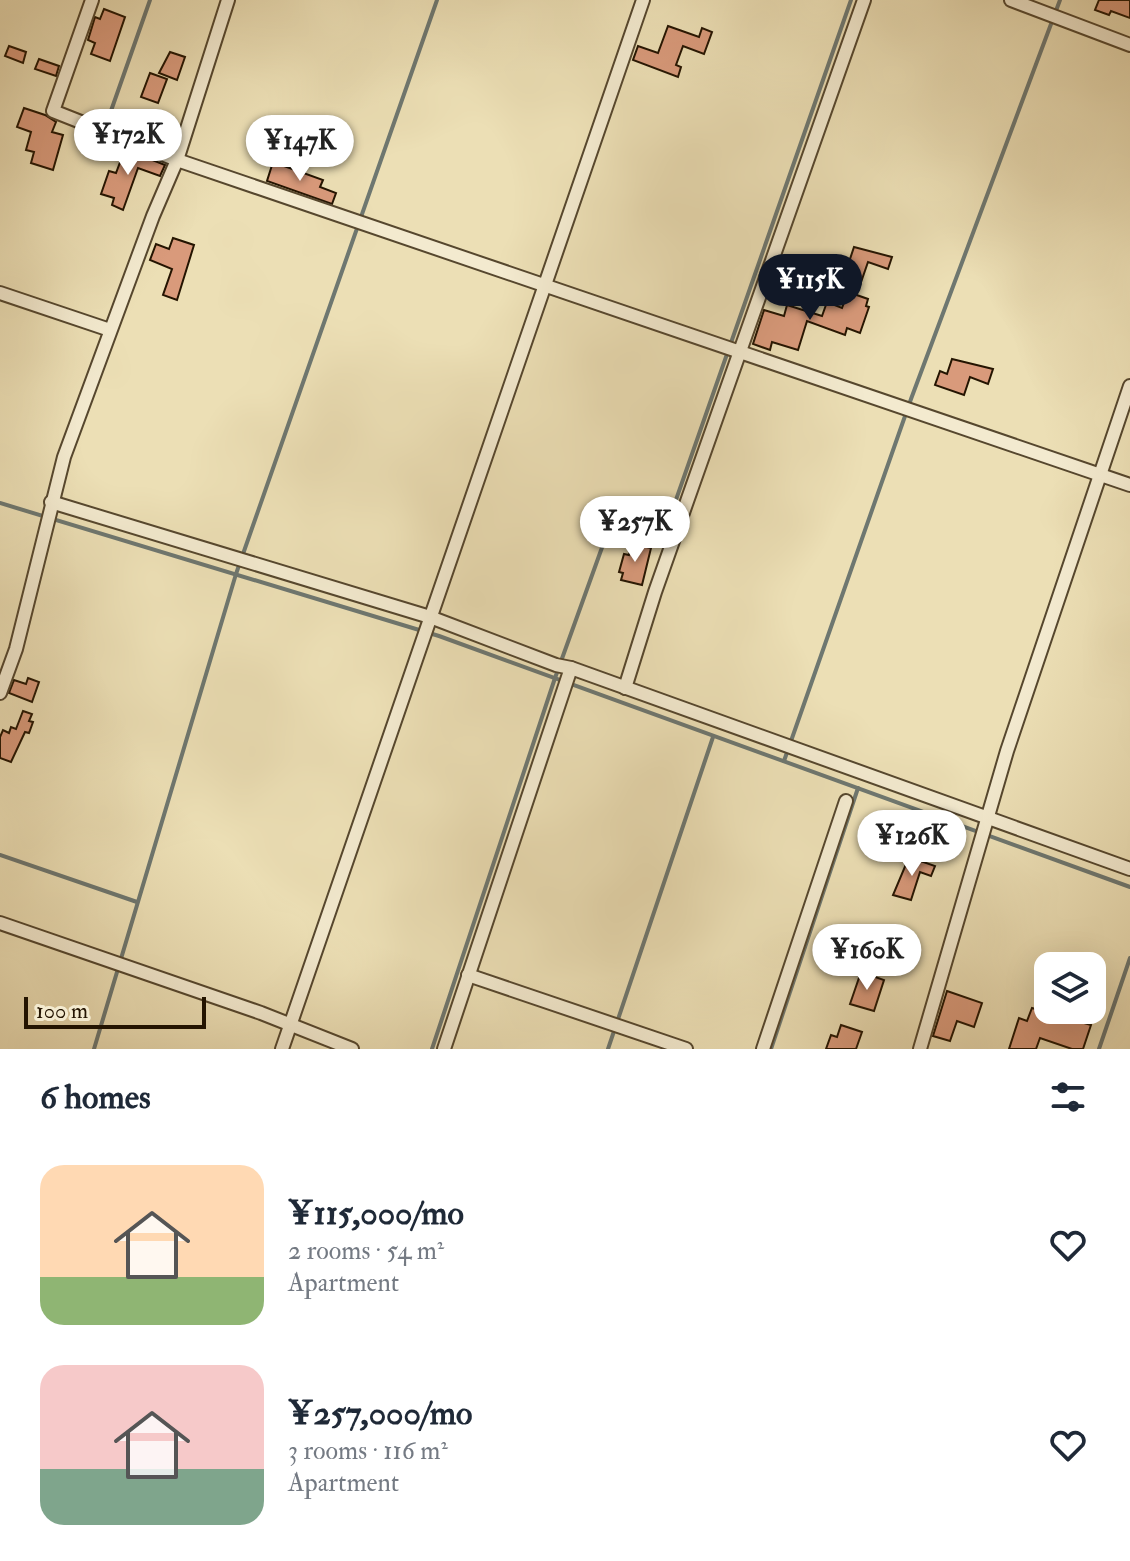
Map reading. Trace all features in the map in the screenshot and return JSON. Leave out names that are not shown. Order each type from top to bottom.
[{"type":"street","points":[[92,0],[53,111],[177,160],[1130,485]]},
{"type":"street","points":[[0,693],[16,649],[64,457],[177,160],[228,0]]},
{"type":"street","points":[[282,1049],[643,0]]},
{"type":"street","points":[[625,688],[733,350],[864,0]]},
{"type":"street","points":[[1011,0],[1130,45]]},
{"type":"street","points":[[0,293],[110,330]]},
{"type":"street","points":[[922,1048],[983,827],[1130,386]]},
{"type":"street","points":[[49,512],[240,561],[565,673],[625,688],[789,746],[983,827],[1130,869]]},
{"type":"street","points":[[444,1049],[565,673]]},
{"type":"street","points":[[763,1049],[846,801]]},
{"type":"street","points":[[0,923],[352,1049]]},
{"type":"street","points":[[468,975],[686,1049]]},
{"type":"building","points":[[1099,0],[1130,0],[1130,18],[1111,11],[1109,15],[1095,10]]},
{"type":"building","points":[[104,9],[125,17],[110,61],[91,54],[95,43],[88,40],[95,17],[100,19]]},
{"type":"building","points":[[668,26],[699,37],[702,28],[712,32],[704,54],[683,46],[676,65],[681,67],[678,77],[633,60],[638,46],[658,53]]},
{"type":"building","points":[[9,46],[26,52],[23,63],[5,56]]},
{"type":"building","points":[[170,52],[185,57],[177,80],[159,73]]},
{"type":"building","points":[[39,59],[59,66],[56,76],[35,69]]},
{"type":"building","points":[[150,73],[167,79],[158,103],[141,97]]},
{"type":"building","points":[[24,108],[56,122],[52,132],[63,135],[53,170],[31,163],[34,152],[26,150],[31,132],[17,127]]},
{"type":"building","points":[[125,149],[165,165],[160,176],[138,168],[123,210],[112,205],[114,198],[101,194],[109,171],[116,173]]},
{"type":"building","points":[[273,162],[323,180],[320,187],[336,193],[332,204],[267,181]]},
{"type":"building","points":[[173,238],[194,245],[177,300],[163,295],[172,269],[150,260],[156,244],[169,249]]},
{"type":"building","points":[[854,247],[892,257],[888,269],[868,262],[858,291],[836,283],[844,260],[849,262]]},
{"type":"building","points":[[848,292],[868,299],[866,306],[869,307],[860,333],[847,328],[845,335],[807,321],[798,350],[772,342],[770,350],[753,344],[764,310],[784,316],[787,305],[822,316],[827,302],[842,308]]},
{"type":"building","points":[[952,359],[993,369],[988,384],[970,377],[964,395],[935,385],[940,371],[947,374]]},
{"type":"building","points":[[632,544],[651,548],[642,585],[621,580],[623,573],[619,572],[624,554],[629,555]]},
{"type":"building","points":[[28,678],[39,682],[32,702],[9,693],[14,680],[26,684]]},
{"type":"building","points":[[23,711],[32,714],[29,721],[33,722],[11,762],[0,758],[0,737],[3,730],[9,733],[11,727],[16,729]]},
{"type":"building","points":[[909,857],[935,866],[931,876],[920,872],[911,900],[893,895]]},
{"type":"building","points":[[861,972],[884,980],[874,1011],[850,1004]]},
{"type":"building","points":[[947,991],[982,1003],[974,1027],[957,1021],[950,1041],[933,1036]]},
{"type":"building","points":[[1032,1008],[1034,1024],[1091,1025],[1083,1049],[1072,1049],[1040,1038],[1036,1049],[1009,1049],[1019,1018],[1027,1021]]},
{"type":"building","points":[[841,1025],[862,1032],[856,1049],[826,1049],[831,1035],[837,1037]]},
{"type":"waterway","points":[[106,125],[150,0]]},
{"type":"waterway","points":[[94,1049],[236,574],[437,0]]},
{"type":"waterway","points":[[432,1049],[555,678],[613,517],[664,534],[851,0]]},
{"type":"waterway","points":[[784,761],[911,399],[1060,0]]},
{"type":"waterway","points":[[0,503],[439,636],[1130,887]]},
{"type":"waterway","points":[[608,1049],[713,737]]},
{"type":"waterway","points":[[771,1049],[858,788]]},
{"type":"waterway","points":[[0,855],[137,902]]},
{"type":"waterway","points":[[1099,1049],[1130,958]]}]
